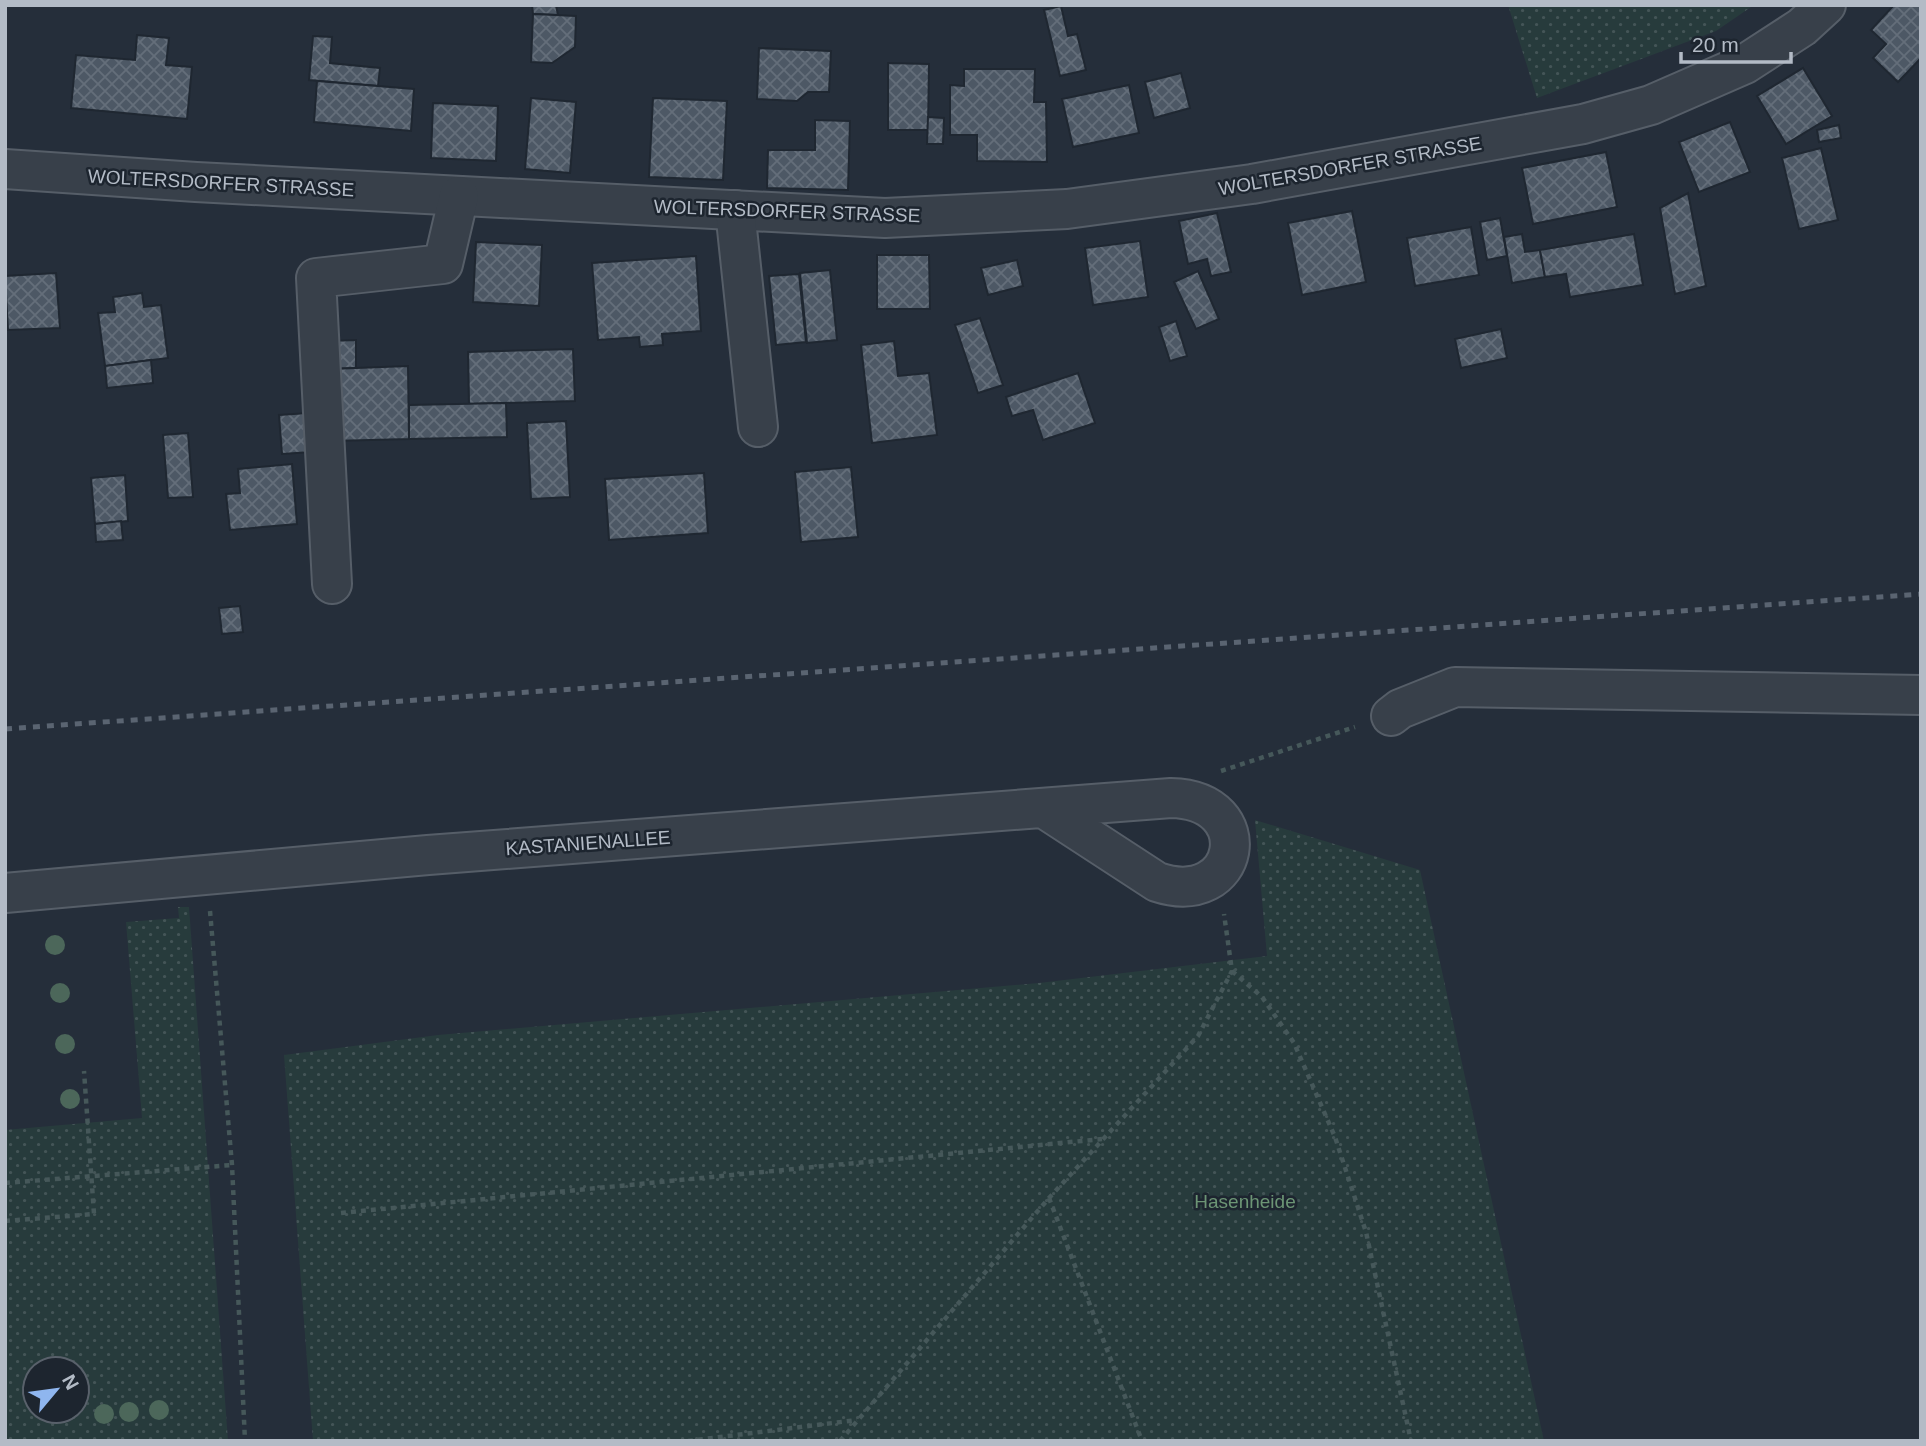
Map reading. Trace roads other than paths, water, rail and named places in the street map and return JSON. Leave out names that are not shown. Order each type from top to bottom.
[{"type":"street","name":"WOLTERSDORFER STRASSE","points":[[5,169],[886,218],[1067,209],[1252,184],[1570,127],[1651,105],[1745,64],[1801,26],[1826,5]]},
{"type":"street","points":[[332,584],[316,278],[443,264],[459,196]]},
{"type":"street","points":[[735,210],[758,427]]},
{"type":"street","points":[[1391,716],[1400,709],[1455,687],[1921,695]]},
{"type":"street","name":"KASTANIENALLEE","points":[[5,892],[428,855],[1171,798],[1194,799],[1214,810],[1226,826],[1231,845],[1226,864],[1212,878],[1194,888],[1177,888],[1157,882],[1045,809]]},
{"type":"railway","points":[[5,729],[1921,594]]},
{"type":"park label","name":"Hasenheide","points":[[1245,1201]]}]
